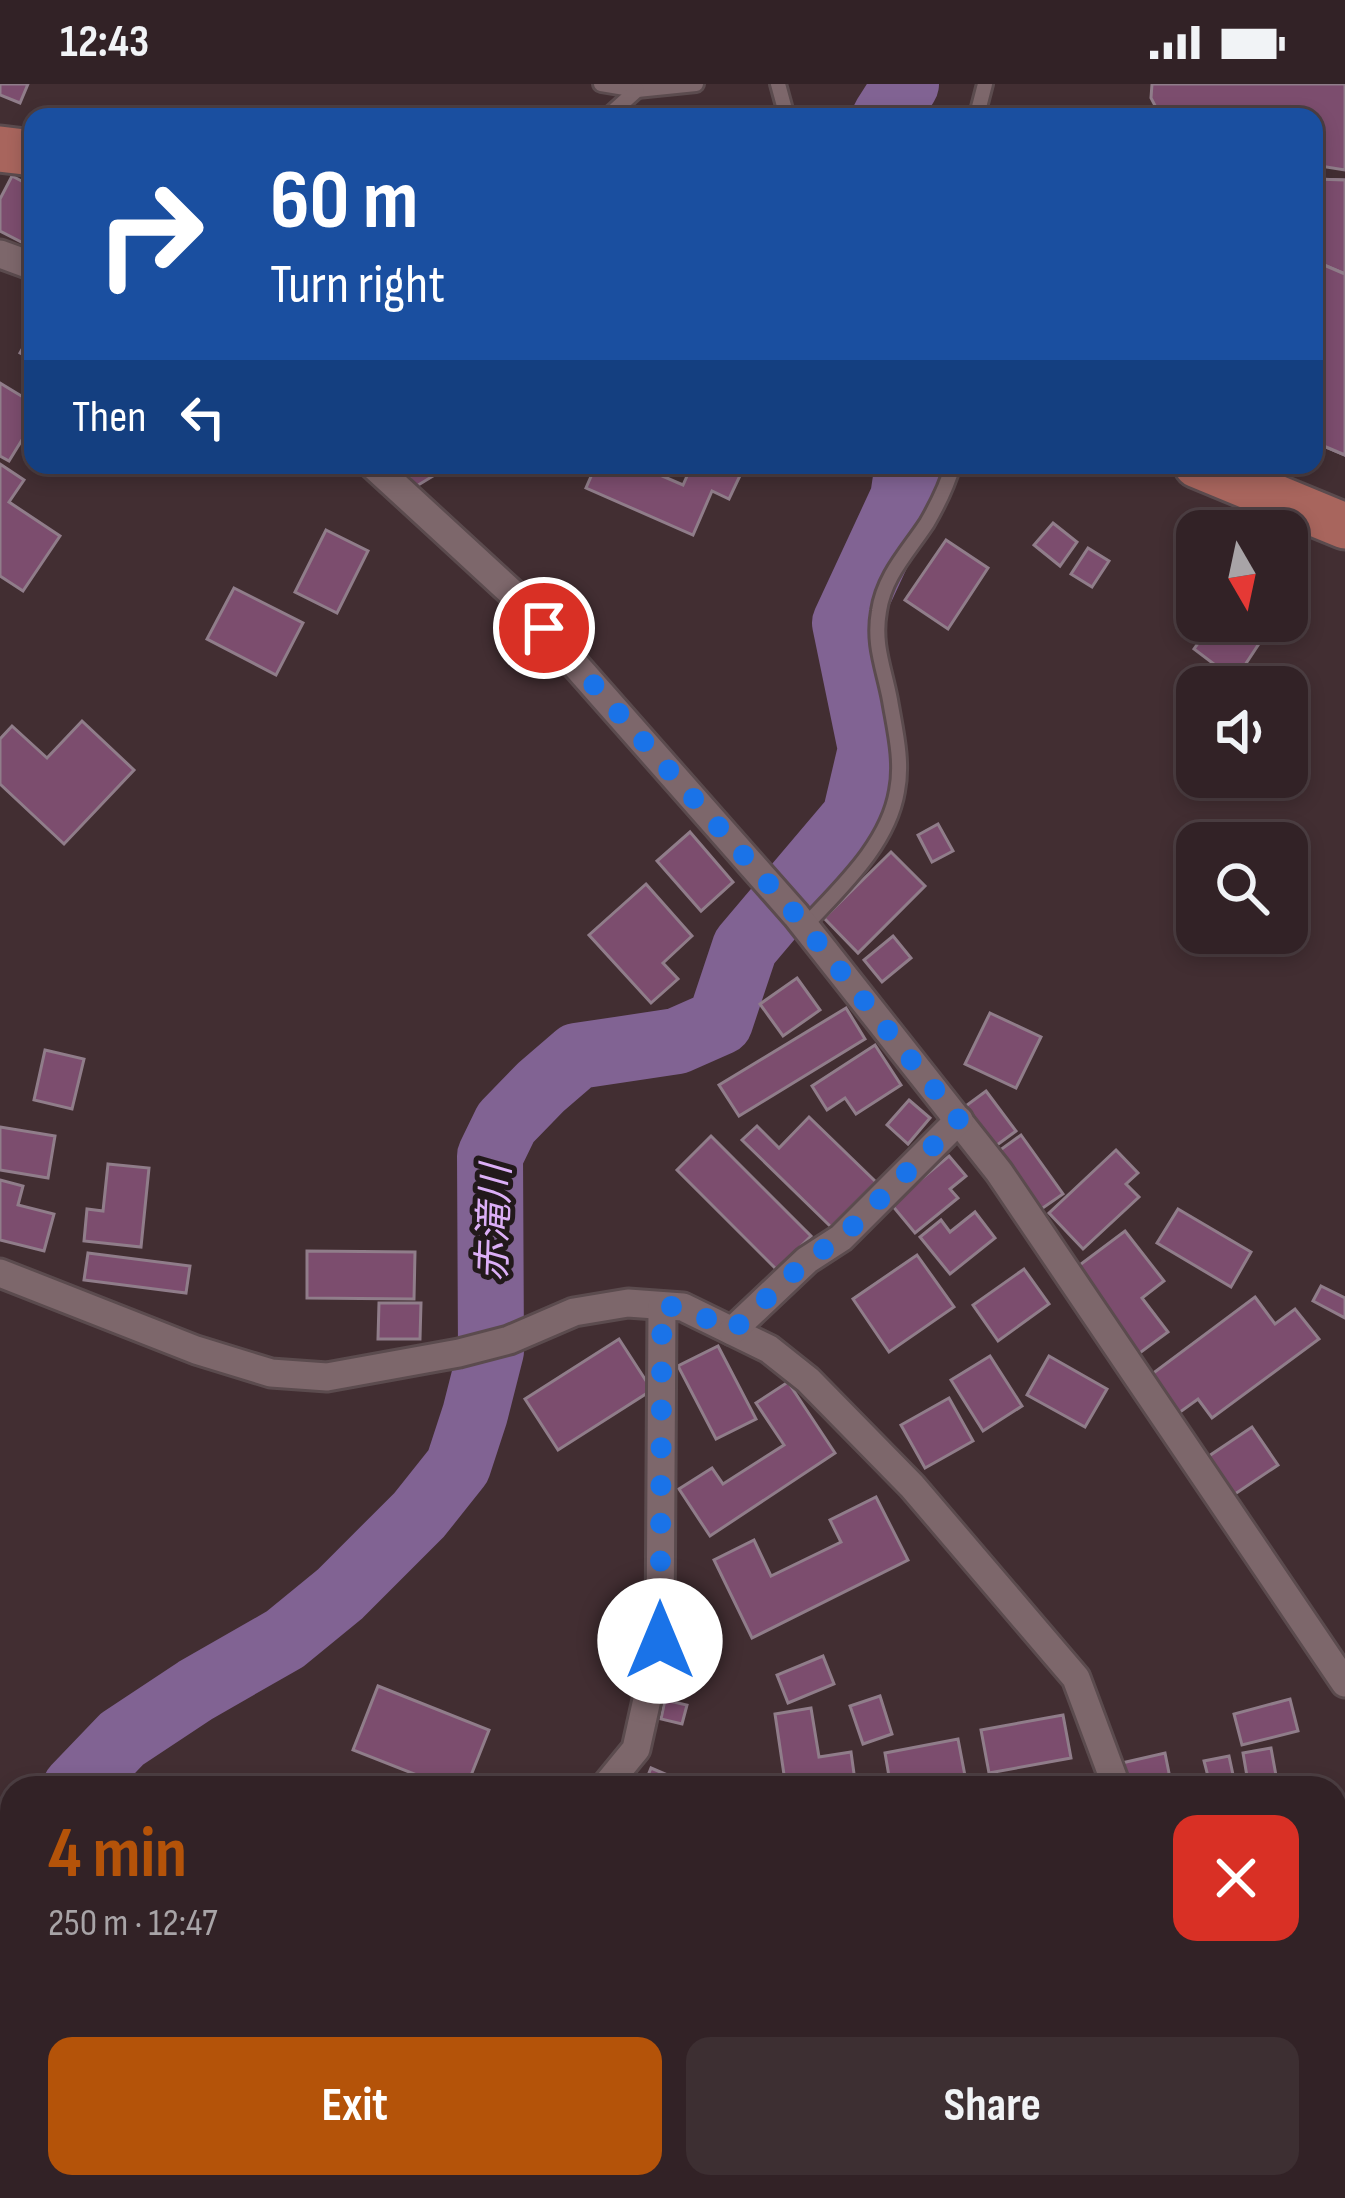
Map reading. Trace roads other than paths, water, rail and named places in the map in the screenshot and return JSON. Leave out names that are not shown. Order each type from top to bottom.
[{"type":"main road","points":[[1219,474],[1345,526]]},
{"type":"street","points":[[383,474],[512,593],[801,921],[999,1172],[1345,1683]]},
{"type":"street","points":[[732,1331],[807,1260],[841,1238],[959,1120]]},
{"type":"street","points":[[0,1273],[196,1351],[272,1372],[327,1377],[509,1340],[574,1312],[628,1303],[683,1307],[770,1349],[823,1395],[912,1486],[1076,1678],[1113,1776]]},
{"type":"street","points":[[614,1776],[636,1749],[660,1641],[662,1306]]},
{"type":"lane","points":[[601,84],[637,90],[696,84]]},
{"type":"lane","points":[[617,108],[637,90]]},
{"type":"lane","points":[[801,921],[859,867],[882,832],[897,793],[899,749],[876,644],[879,606],[892,572],[926,524],[950,474]]},
{"type":"waterway","name":"赤滝川","points":[[891,108],[906,84]]},
{"type":"waterway","name":"赤滝川","points":[[87,1776],[122,1739],[285,1639],[340,1594],[419,1515],[458,1466],[491,1351],[490,1156],[506,1123],[577,1056],[677,1041],[720,1022],[745,947],[855,817],[871,749],[845,623],[903,498],[907,474]]}]
